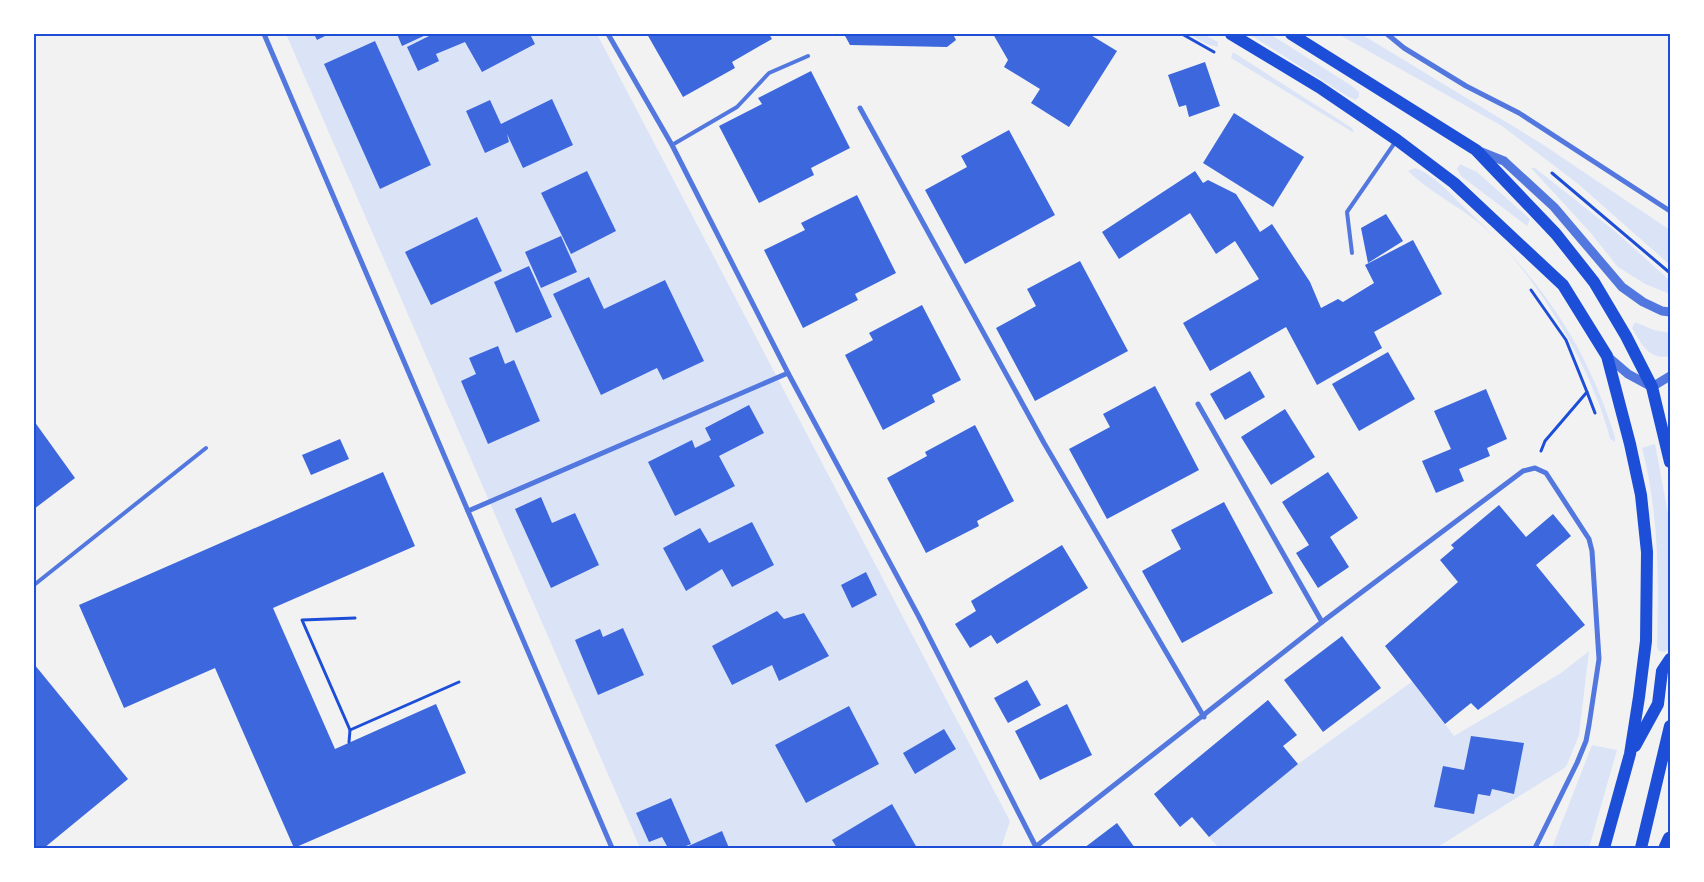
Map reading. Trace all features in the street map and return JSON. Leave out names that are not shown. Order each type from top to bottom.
[{"type":"highway","points":[[1666,848],[1670,839]]},
{"type":"main road","points":[[1231,34],[1319,87],[1397,140],[1454,182],[1563,285],[1607,356],[1641,495],[1647,552],[1646,641],[1630,754],[1604,848]]},
{"type":"main road","points":[[1291,34],[1476,150],[1556,234],[1594,282],[1626,336],[1652,387],[1670,462]]},
{"type":"main road","points":[[1630,754],[1658,704],[1662,671],[1670,659]]},
{"type":"main road","points":[[1641,848],[1670,726]]},
{"type":"street","points":[[264,34],[612,848]]},
{"type":"street","points":[[608,34],[672,145],[788,373],[919,617],[1035,848],[1204,717],[1322,622],[1523,471],[1535,468],[1546,473],[1589,539],[1592,551],[1599,659],[1586,741],[1535,848]]},
{"type":"street","points":[[1387,34],[1404,48],[1466,86],[1519,112],[1670,212]]},
{"type":"street","points":[[860,108],[1044,443],[1204,717]]},
{"type":"street","points":[[1476,150],[1504,160],[1554,207],[1622,287],[1643,302],[1662,311],[1670,312]]},
{"type":"street","points":[[1607,356],[1628,374],[1652,387],[1670,376]]},
{"type":"street","points":[[468,511],[788,373]]},
{"type":"street","points":[[1198,404],[1322,622]]},
{"type":"lane","points":[[672,145],[737,107],[769,73],[808,56]]},
{"type":"lane","points":[[1352,253],[1347,212],[1350,204],[1397,140]]},
{"type":"lane","points":[[34,585],[206,448]]},
{"type":"path","points":[[1182,34],[1221,56]]},
{"type":"path","points":[[1528,287],[1566,340],[1597,417]]},
{"type":"path","points":[[1535,468],[1545,441],[1587,392]]},
{"type":"path","points":[[349,742],[350,730],[302,620],[355,618]]},
{"type":"path","points":[[350,730],[460,682]]},
{"type":"shaded area","points":[[286,34],[597,34],[1010,821],[1001,848],[640,848]]},
{"type":"shaded area","points":[[1189,34],[1203,34],[1218,42],[1218,47],[1206,44]]},
{"type":"shaded area","points":[[1249,34],[1270,34],[1352,86],[1359,92],[1359,97],[1355,100],[1347,96]]},
{"type":"shaded area","points":[[1338,34],[1361,34],[1539,142],[1670,230],[1670,265],[1577,183],[1502,126]]},
{"type":"shaded area","points":[[1233,52],[1352,128],[1354,133],[1231,58]]},
{"type":"shaded area","points":[[1460,164],[1477,172],[1530,219],[1527,226],[1461,176],[1457,169]]},
{"type":"shaded area","points":[[1415,168],[1429,175],[1442,185],[1498,241],[1479,223],[1424,185],[1408,171]]},
{"type":"shaded area","points":[[1531,168],[1535,168],[1617,233],[1667,278],[1670,281],[1670,294],[1645,284],[1618,267],[1590,232]]},
{"type":"shaded area","points":[[1501,245],[1515,259],[1537,285],[1574,340],[1603,402],[1615,442],[1610,439],[1602,412],[1590,383],[1559,322],[1520,266]]},
{"type":"shaded area","points":[[1635,322],[1654,330],[1670,333],[1670,356],[1656,356],[1646,350],[1632,328]]},
{"type":"shaded area","points":[[1655,444],[1670,524],[1670,649],[1664,652],[1659,651],[1657,647],[1657,547],[1652,497],[1642,448]]},
{"type":"shaded area","points":[[1589,651],[1579,735],[1566,767],[1436,848],[1219,848],[1209,837],[1298,764],[1413,681],[1454,736],[1561,673]]},
{"type":"shaded area","points":[[1592,745],[1617,750],[1589,848],[1552,848]]},
{"type":"building","points":[[314,34],[329,34],[317,40]]},
{"type":"building","points":[[397,34],[428,34],[402,46]]},
{"type":"building","points":[[428,34],[530,34],[535,44],[482,72],[465,42],[436,54],[439,61],[418,71],[407,47],[429,36]]},
{"type":"building","points":[[647,34],[769,34],[772,39],[732,62],[735,68],[683,97]]},
{"type":"building","points":[[844,34],[953,34],[956,40],[947,47],[850,45]]},
{"type":"building","points":[[993,34],[1089,34],[1117,51],[1069,127],[1031,103],[1040,89],[1004,67],[1008,60]]},
{"type":"building","points":[[375,41],[431,165],[380,189],[324,64]]},
{"type":"building","points":[[1205,62],[1220,106],[1189,117],[1186,105],[1179,107],[1168,75]]},
{"type":"building","points":[[811,71],[850,148],[811,168],[814,175],[759,203],[719,126],[762,104],[758,98]]},
{"type":"building","points":[[552,99],[573,145],[523,168],[507,134],[509,142],[485,153],[466,111],[490,100],[501,124]]},
{"type":"building","points":[[1234,113],[1304,157],[1273,207],[1203,163]]},
{"type":"building","points":[[1009,130],[1055,215],[965,264],[925,190],[967,167],[961,156]]},
{"type":"building","points":[[587,171],[616,231],[571,254],[541,193]]},
{"type":"building","points":[[1195,171],[1203,183],[1208,180],[1236,194],[1260,232],[1272,224],[1310,282],[1321,308],[1338,299],[1343,302],[1374,283],[1365,265],[1413,240],[1442,294],[1374,332],[1382,348],[1317,385],[1286,327],[1210,371],[1183,323],[1259,279],[1235,241],[1216,254],[1190,213],[1119,259],[1102,232]]},
{"type":"building","points":[[857,195],[896,273],[855,294],[858,300],[803,328],[764,250],[805,230],[801,223]]},
{"type":"building","points":[[1386,214],[1403,241],[1368,263],[1361,228]]},
{"type":"building","points":[[477,217],[502,271],[431,305],[405,252]]},
{"type":"building","points":[[561,236],[577,272],[541,288],[525,252]]},
{"type":"building","points":[[1080,261],[1128,351],[1035,401],[996,328],[1036,306],[1027,289]]},
{"type":"building","points":[[529,266],[552,317],[516,333],[494,282]]},
{"type":"building","points":[[589,277],[604,309],[665,280],[704,361],[663,380],[657,368],[601,395],[553,294]]},
{"type":"building","points":[[922,305],[961,380],[932,395],[935,402],[883,430],[845,355],[873,340],[869,333]]},
{"type":"building","points":[[498,346],[505,364],[514,360],[540,421],[488,444],[461,381],[476,374],[469,358]]},
{"type":"building","points":[[1388,352],[1415,399],[1359,431],[1332,384]]},
{"type":"building","points":[[1250,371],[1265,397],[1225,420],[1210,394]]},
{"type":"building","points":[[1155,386],[1199,470],[1107,519],[1069,449],[1110,427],[1103,414]]},
{"type":"building","points":[[1486,389],[1507,439],[1487,448],[1490,456],[1459,469],[1464,481],[1436,493],[1422,461],[1451,449],[1434,411]]},
{"type":"building","points":[[749,405],[764,433],[719,456],[735,486],[675,516],[648,462],[692,440],[695,448],[711,440],[705,428]]},
{"type":"building","points":[[1285,409],[1315,457],[1271,485],[1241,437]]},
{"type":"building","points":[[34,421],[75,478],[34,509]]},
{"type":"building","points":[[975,425],[1014,501],[977,521],[979,526],[926,553],[887,478],[927,456],[925,452]]},
{"type":"building","points":[[340,439],[349,459],[311,475],[302,455]]},
{"type":"building","points":[[383,472],[415,546],[273,608],[335,749],[436,704],[466,773],[294,848],[215,668],[124,708],[79,605]]},
{"type":"building","points":[[1328,472],[1358,518],[1330,537],[1349,567],[1318,588],[1296,553],[1309,545],[1282,502]]},
{"type":"building","points":[[541,497],[552,523],[575,513],[599,565],[551,588],[515,509]]},
{"type":"building","points":[[1224,502],[1273,593],[1182,643],[1142,571],[1181,549],[1171,530]]},
{"type":"building","points":[[1499,505],[1526,537],[1553,514],[1571,536],[1536,565],[1585,625],[1478,710],[1471,703],[1445,724],[1385,646],[1458,582],[1440,560],[1454,548],[1451,545]]},
{"type":"building","points":[[752,522],[774,565],[732,587],[722,569],[686,591],[663,548],[700,528],[709,543]]},
{"type":"building","points":[[1062,545],[1088,588],[997,644],[991,635],[970,648],[955,624],[976,611],[971,601]]},
{"type":"building","points":[[866,572],[877,595],[852,608],[841,585]]},
{"type":"building","points":[[777,611],[784,619],[804,613],[829,656],[779,681],[772,665],[732,685],[712,646]]},
{"type":"building","points":[[623,628],[644,675],[598,695],[575,640],[600,629],[603,637]]},
{"type":"building","points":[[1342,636],[1381,688],[1323,732],[1284,680]]},
{"type":"building","points":[[34,664],[128,779],[44,848],[37,848],[34,844]]},
{"type":"building","points":[[1027,680],[1041,705],[1008,723],[994,698]]},
{"type":"building","points":[[1268,700],[1297,735],[1283,746],[1298,764],[1209,837],[1192,817],[1180,827],[1154,794]]},
{"type":"building","points":[[1067,704],[1092,755],[1040,780],[1015,731]]},
{"type":"building","points":[[849,706],[879,764],[806,803],[775,745]]},
{"type":"building","points":[[944,729],[956,749],[915,774],[903,753]]},
{"type":"building","points":[[1471,736],[1524,743],[1514,794],[1492,789],[1490,796],[1478,794],[1474,814],[1434,807],[1443,766],[1464,770]]},
{"type":"building","points":[[671,798],[691,844],[681,848],[668,848],[662,837],[649,842],[636,813]]},
{"type":"building","points":[[892,804],[917,848],[837,848],[832,840]]},
{"type":"building","points":[[1117,823],[1135,848],[1084,848]]},
{"type":"building","points":[[722,831],[729,848],[684,848]]}]
